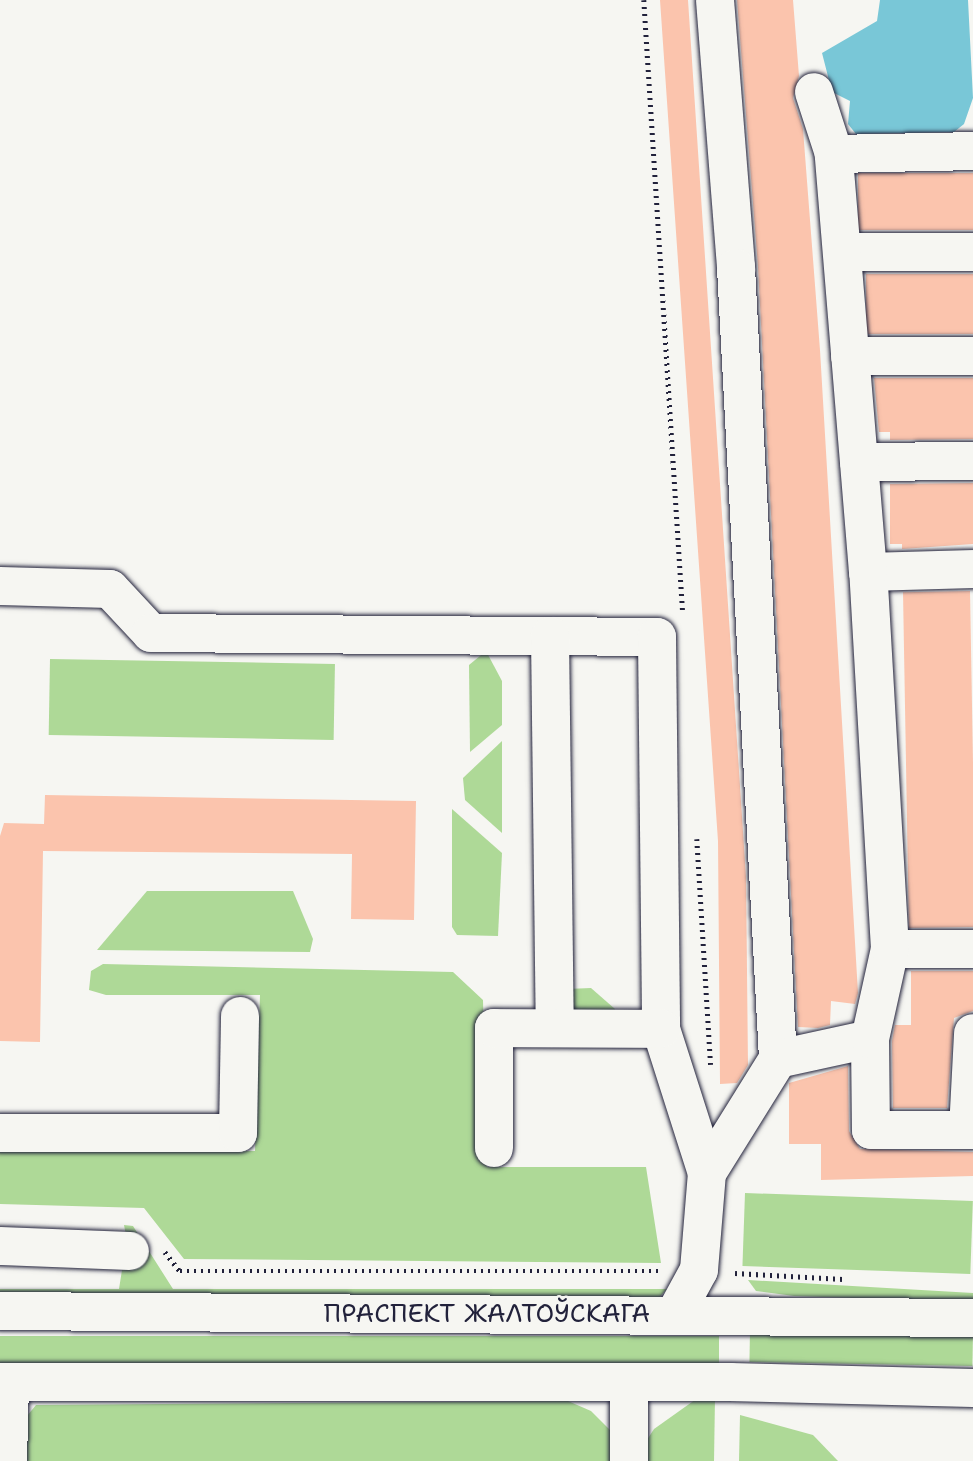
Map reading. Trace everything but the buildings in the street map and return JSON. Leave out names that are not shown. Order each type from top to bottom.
[{"type":"main road","points":[[707,1173],[778,1059],[736,268],[715,0]]},
{"type":"main road","points":[[814,92],[834,154],[868,572],[890,949],[870,1040],[871,1129],[971,1130],[973,1033]]},
{"type":"main road","points":[[834,154],[973,151]]},
{"type":"main road","points":[[842,252],[973,252]]},
{"type":"main road","points":[[850,356],[973,356]]},
{"type":"main road","points":[[859,462],[973,461]]},
{"type":"main road","points":[[868,572],[973,569]]},
{"type":"main road","points":[[0,586],[110,589],[151,633],[657,637],[661,1028],[707,1173],[699,1270],[675,1314]]},
{"type":"main road","points":[[550,636],[555,1028]]},
{"type":"main road","points":[[890,949],[973,948]]},
{"type":"main road","points":[[0,1133],[238,1133],[240,1016]]},
{"type":"main road","points":[[494,1148],[494,1028],[661,1028]]},
{"type":"main road","points":[[778,1059],[870,1040]]},
{"type":"main road","points":[[0,1246],[144,1247]]},
{"type":"main road","name":"ПРАСПЕКТ ЖАЛТОЎСКАГА","points":[[0,1311],[973,1318]]},
{"type":"main road","points":[[8,1461],[5,1382],[628,1382],[973,1388]]},
{"type":"main road","points":[[628,1382],[629,1461]]},
{"type":"path","points":[[645,0],[683,623]]},
{"type":"path","points":[[696,830],[712,1079]]},
{"type":"path","points":[[144,1247],[180,1271],[669,1270]]},
{"type":"green space","points":[[486,651],[502,681],[502,725],[470,752],[469,665]]},
{"type":"green space","points":[[50,659],[335,664],[334,740],[49,735]]},
{"type":"green space","points":[[502,741],[502,833],[465,800],[463,778]]},
{"type":"green space","points":[[452,809],[502,853],[498,936],[457,935],[452,927]]},
{"type":"green space","points":[[147,891],[293,891],[313,939],[310,952],[97,950]]},
{"type":"green space","points":[[103,964],[453,972],[483,1000],[487,1167],[646,1167],[661,1263],[184,1259],[144,1208],[0,1204],[0,1150],[255,1151],[260,995],[106,995],[89,990],[91,971]]},
{"type":"green space","points":[[591,988],[615,1009],[616,1021],[574,1018],[567,989]]},
{"type":"green space","points":[[745,1193],[973,1201],[970,1274],[742,1266]]},
{"type":"green space","points":[[124,1225],[133,1226],[173,1289],[667,1289],[654,1303],[0,1302],[0,1289],[119,1289],[122,1270],[132,1268]]},
{"type":"green space","points":[[748,1280],[973,1293],[973,1302],[794,1296],[756,1291]]},
{"type":"green space","points":[[750,1330],[973,1334],[972,1366],[749,1362]]},
{"type":"green space","points":[[0,1336],[719,1336],[719,1367],[0,1367]]},
{"type":"green space","points":[[699,1397],[715,1397],[714,1461],[646,1461],[645,1443],[654,1429]]},
{"type":"green space","points":[[568,1401],[591,1411],[611,1431],[611,1461],[24,1461],[27,1416],[36,1405]]},
{"type":"green space","points":[[740,1415],[813,1435],[838,1461],[739,1461]]},
{"type":"water","points":[[880,0],[968,0],[973,98],[964,124],[954,132],[856,134],[848,124],[850,101],[832,92],[822,53],[877,21]]}]
